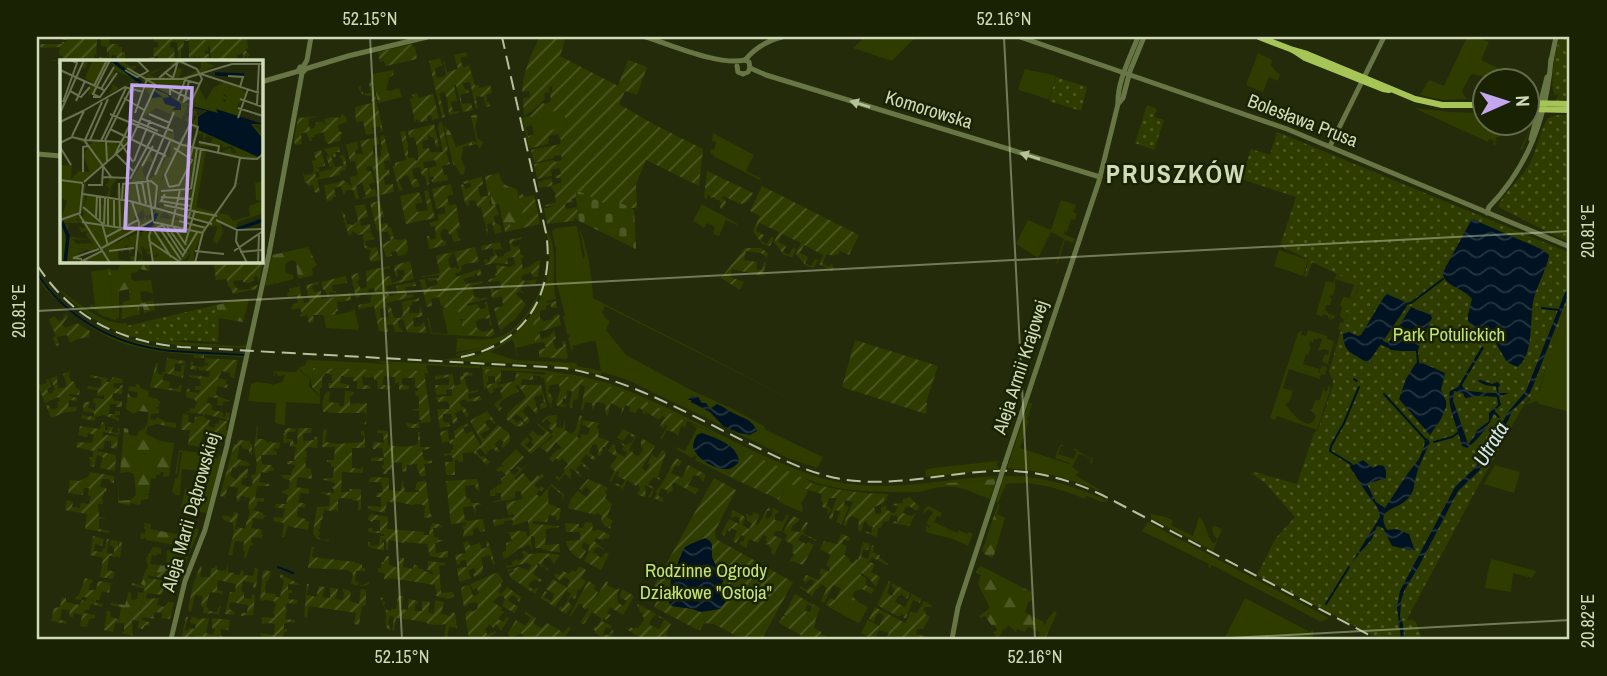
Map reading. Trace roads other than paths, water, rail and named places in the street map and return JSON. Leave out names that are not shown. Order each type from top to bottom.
[{"type":"main road","points":[[1259,37],[1384,85],[1415,100],[1470,105]]},
{"type":"main road","points":[[1542,107],[1570,104]]},
{"type":"main road","points":[[1542,107],[1570,110]]},
{"type":"street","name":"Aleja Marii Dąbrowskiej","points":[[171,639],[185,580],[204,532],[226,453],[271,243],[302,70],[307,60],[311,37]]},
{"type":"street","points":[[262,82],[348,56],[427,37]]},
{"type":"street","name":"Komorowska","points":[[646,37],[728,61],[744,63],[766,75],[1100,177]]},
{"type":"street","points":[[744,63],[754,49],[782,37]]},
{"type":"street","name":"Bolesława Prusa","points":[[1020,37],[1287,129],[1570,247]]},
{"type":"street","points":[[1126,74],[1138,37]]},
{"type":"street","points":[[1126,74],[1144,37]]},
{"type":"street","points":[[1330,146],[1384,37]]},
{"type":"street","points":[[1487,213],[1517,172],[1539,128],[1556,37]]},
{"type":"street","points":[[291,74],[301,81]]},
{"type":"street","name":"Aleja Armii Krajowej","points":[[953,639],[958,607],[1100,177],[1118,104],[1122,99],[1126,74]]},
{"type":"street","points":[[1540,111],[1542,107]]},
{"type":"street","points":[[1527,152],[1531,136]]},
{"type":"street","points":[[37,154],[60,156]]},
{"type":"street","points":[[1492,205],[1499,218]]},
{"type":"water","points":[[1472,219],[1549,255],[1534,298],[1527,354],[1517,367],[1507,362],[1495,342],[1483,338],[1468,322],[1472,299],[1444,277],[1443,272]]},
{"type":"water","name":"Utrata","points":[[1570,280],[1570,290],[1530,393],[1512,411],[1479,471],[1458,491],[1404,591],[1400,617],[1404,639],[1401,639],[1397,607],[1400,591],[1455,487],[1476,467],[1509,411],[1526,391]]},
{"type":"water","points":[[1387,294],[1405,302],[1407,306],[1368,363],[1347,349],[1343,334],[1349,332],[1361,335]]},
{"type":"water","points":[[1411,307],[1431,315],[1432,318],[1418,351],[1391,350],[1387,345]]},
{"type":"water","points":[[1482,346],[1484,348],[1462,385],[1468,391],[1497,393],[1496,386],[1481,383],[1477,380],[1479,376],[1478,379],[1492,384],[1498,382],[1499,393],[1509,393],[1499,397],[1501,405],[1483,432],[1467,448],[1462,446],[1450,403],[1450,391],[1458,387]],"holes":[[[1454,391],[1463,393],[1465,398],[1497,397],[1498,405],[1489,413],[1489,421],[1476,431],[1468,444],[1453,400]]]},
{"type":"water","points":[[1420,362],[1445,373],[1441,390],[1446,407],[1430,435],[1399,399],[1406,379],[1416,363]]},
{"type":"water","points":[[692,396],[698,397],[710,409],[717,404],[747,420],[757,431],[750,435],[723,426],[710,412],[688,400]]},
{"type":"water","points":[[702,433],[731,447],[739,462],[732,468],[724,469],[702,460],[693,446],[697,435]]},
{"type":"water","points":[[1425,438],[1430,443],[1419,466],[1411,494],[1384,517],[1387,530],[1396,529],[1409,534],[1415,551],[1392,546],[1383,528],[1377,526],[1372,539],[1352,562],[1380,517],[1377,507],[1350,468],[1351,464],[1363,460],[1373,468],[1384,466],[1386,478],[1367,484],[1376,502],[1385,508],[1419,459]]},
{"type":"water","points":[[705,538],[712,544],[712,557],[723,581],[720,592],[726,601],[720,609],[701,612],[671,606],[671,579],[684,548]]},
{"type":"waterway","points":[[37,273],[61,303],[108,334],[163,350],[244,355]]},
{"type":"waterway","points":[[1406,304],[1443,279]]},
{"type":"waterway","points":[[1542,308],[1559,310]]},
{"type":"waterway","points":[[1382,343],[1387,345]]},
{"type":"waterway","points":[[1417,351],[1418,363]]},
{"type":"waterway","points":[[1351,464],[1330,451],[1359,387]]},
{"type":"waterway","points":[[1384,394],[1425,439]]},
{"type":"waterway","name":"Utrata","points":[[1494,412],[1499,417]]},
{"type":"waterway","points":[[1434,442],[1459,432]]},
{"type":"waterway","points":[[278,567],[293,573]]},
{"type":"waterway","points":[[1326,604],[1349,567]]},
{"type":"railway","points":[[461,357],[502,342],[518,329],[540,296],[546,277],[546,233],[502,37]]},
{"type":"railway","points":[[37,265],[65,299],[81,313],[117,332],[158,344],[564,368],[612,380],[635,389],[781,459],[804,469],[841,479],[879,482],[976,472],[1041,474],[1084,487],[1112,500],[1377,639]]},
{"type":"district","name":"PRUSZKÓW","points":[[1176,174]]},
{"type":"park label","name":"Park Potulickich","points":[[1449,334]]},
{"type":"park label","name":"Rodzinne Ogrody Działkowe \"Ostoja\"","points":[[706,581]]}]
